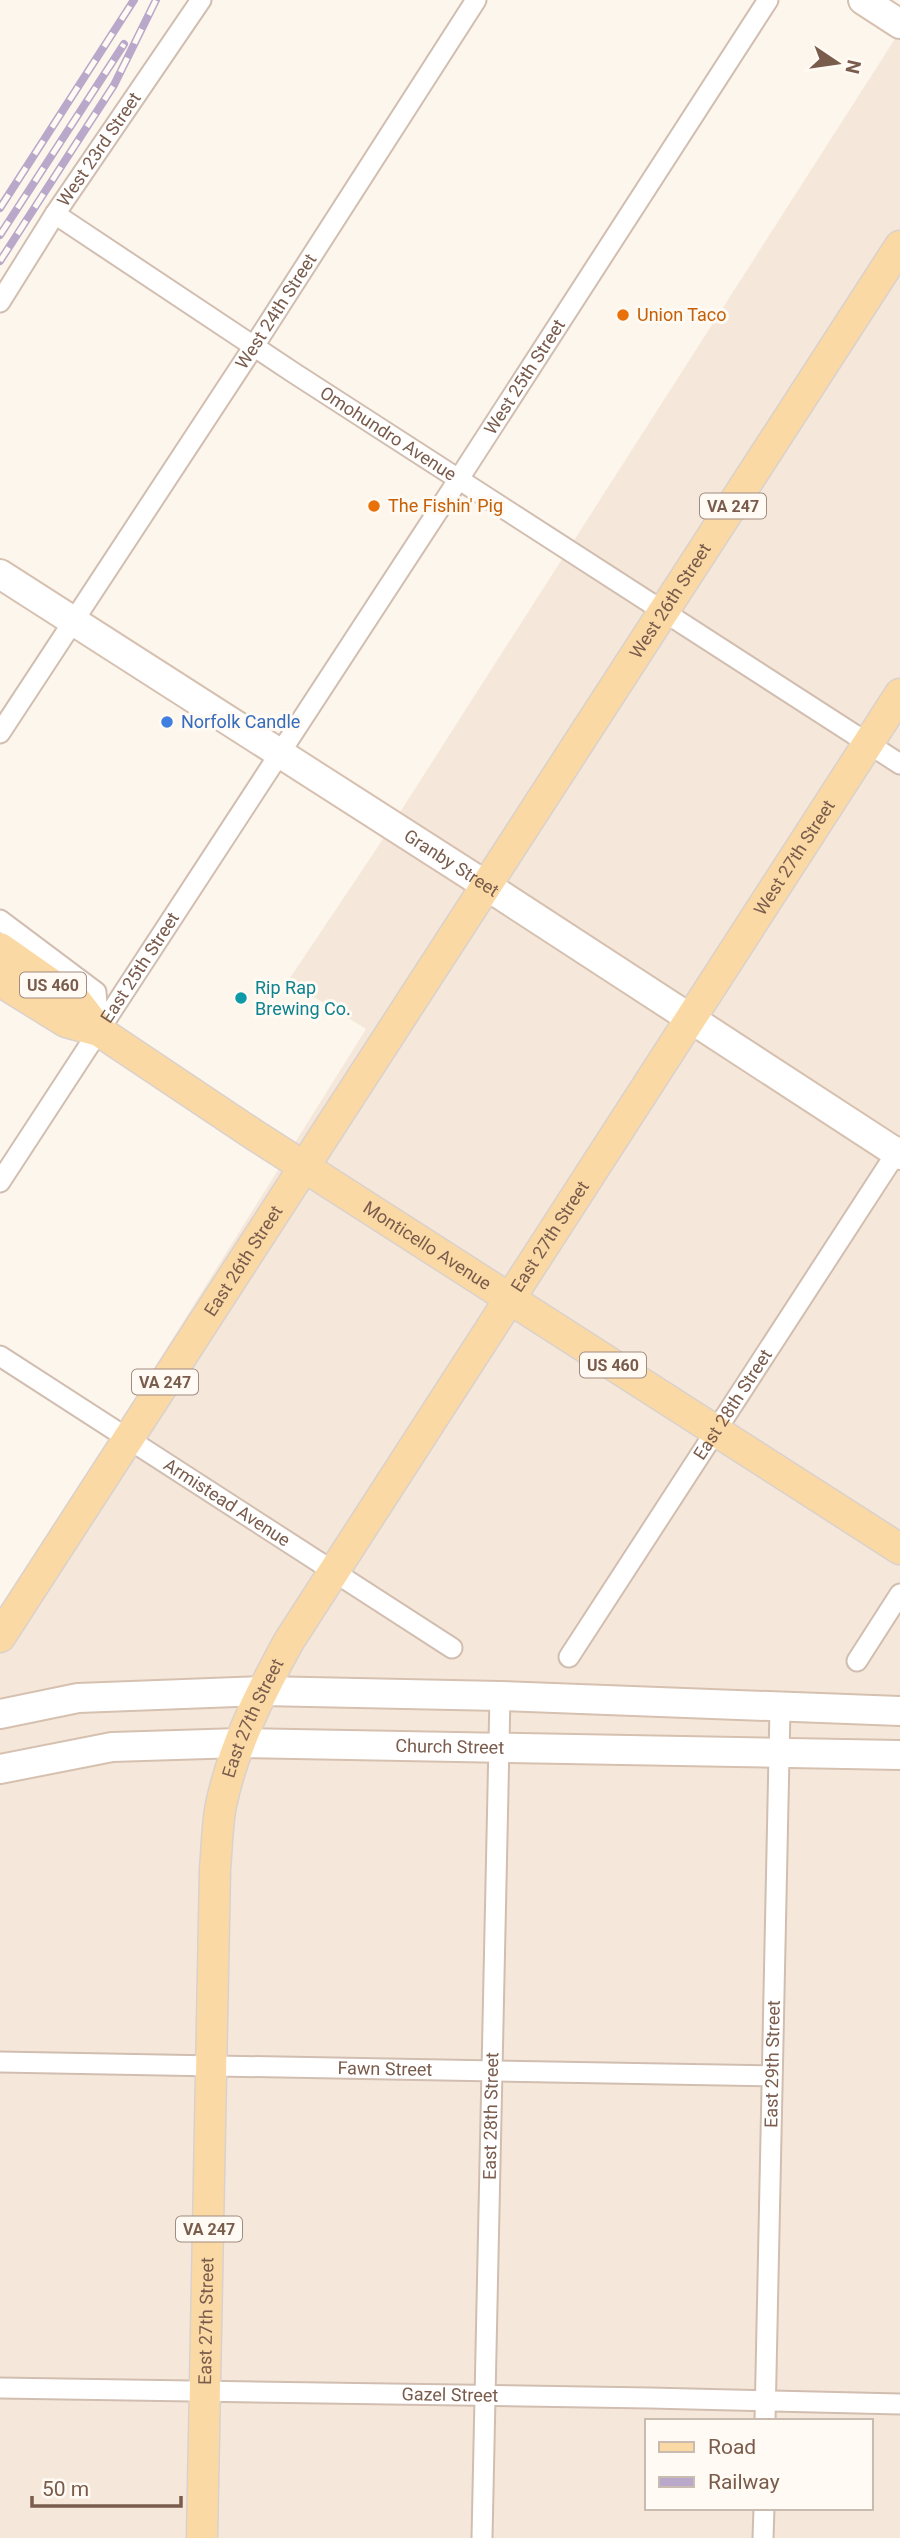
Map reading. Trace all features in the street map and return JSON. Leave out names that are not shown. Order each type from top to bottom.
[{"type":"main road","points":[[863,0],[900,24]]},
{"type":"main road","name":"West 26th Street","points":[[487,886],[900,246]]},
{"type":"main road","name":"Granby Street","points":[[0,575],[899,1152]]},
{"type":"main road","name":"West 27th Street","points":[[691,1020],[900,694]]},
{"type":"main road","name":"East 26th Street","points":[[0,1637],[487,886]]},
{"type":"main road","name":"Monticello Avenue","points":[[0,948],[77,1002],[99,1031]]},
{"type":"main road","name":"Monticello Avenue","points":[[0,981],[65,1022],[99,1031],[510,1300],[900,1549]]},
{"type":"main road","name":"East 27th Street","points":[[202,2538],[215,1869],[220,1807],[240,1744],[262,1691],[289,1641],[691,1020]]},
{"type":"main road","points":[[0,1714],[78,1698],[262,1691],[500,1696],[900,1711]]},
{"type":"main road","name":"Church Street","points":[[0,1769],[113,1747],[240,1744],[900,1755]]},
{"type":"street","name":"West 23rd Street","points":[[0,302],[55,214],[201,0]]},
{"type":"street","name":"West 24th Street","points":[[0,733],[254,346],[476,0]]},
{"type":"street","name":"West 25th Street","points":[[280,754],[768,0]]},
{"type":"street","name":"Omohundro Avenue","points":[[55,214],[900,764]]},
{"type":"street","name":"East 25th Street","points":[[0,1182],[280,754]]},
{"type":"street","points":[[0,920],[96,992],[99,1031]]},
{"type":"street","name":"East 28th Street","points":[[569,1657],[899,1152]]},
{"type":"street","name":"Armistead Avenue","points":[[0,1356],[452,1648]]},
{"type":"street","points":[[857,1661],[900,1594]]},
{"type":"street","name":"East 28th Street","points":[[482,2538],[500,1696]]},
{"type":"street","name":"East 29th Street","points":[[765,2411],[780,1708]]},
{"type":"street","name":"Fawn Street","points":[[0,2062],[771,2076]]},
{"type":"street","name":"Gazel Street","points":[[0,2388],[485,2396],[765,2411],[900,2404]]},
{"type":"street","points":[[763,2538],[764,2510]]},
{"type":"shaded area","points":[[900,31],[900,2538],[0,2538],[0,1615],[366,1029],[288,981],[379,845]]},
{"type":"railway","points":[[0,208],[134,0]]},
{"type":"railway","points":[[0,261],[114,85],[156,0]]},
{"type":"railway","points":[[0,235],[124,44]]},
{"type":"place","name":"Union Taco","points":[[623,315]]},
{"type":"place","name":"The Fishin' Pig","points":[[374,506]]},
{"type":"place","name":"Norfolk Candle","points":[[167,722]]},
{"type":"place","name":"Rip Rap Brewing Co.","points":[[241,998]]}]
